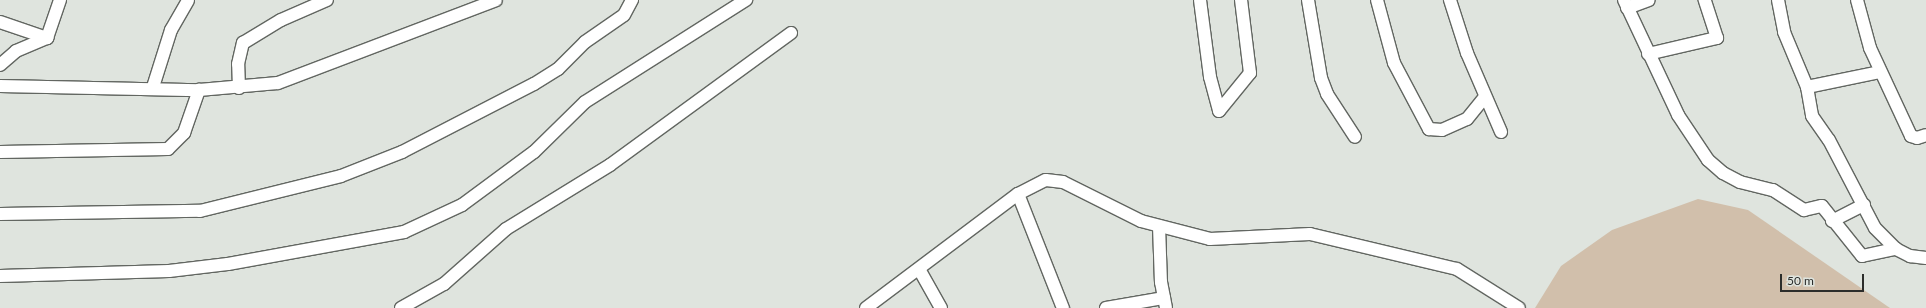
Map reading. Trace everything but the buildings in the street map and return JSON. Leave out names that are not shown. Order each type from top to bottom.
[{"type":"street","points":[[0,65],[16,51],[47,38],[60,0]]},
{"type":"street","points":[[153,87],[171,30],[188,0]]},
{"type":"street","points":[[239,88],[238,64],[243,43],[281,20],[327,0]]},
{"type":"street","points":[[0,86],[153,87],[199,90],[239,88],[297,77],[496,0]]},
{"type":"street","points":[[0,214],[200,211],[341,176],[402,152],[534,84],[558,69],[585,42],[624,15],[632,0]]},
{"type":"street","points":[[0,276],[169,271],[228,264],[404,232],[462,205],[534,152],[585,102],[746,0]]},
{"type":"street","points":[[1200,0],[1210,77],[1219,111],[1250,73],[1241,0]]},
{"type":"street","points":[[1308,0],[1321,78],[1327,94],[1355,137]]},
{"type":"street","points":[[1377,0],[1394,63],[1429,129],[1442,130],[1467,119],[1485,97]]},
{"type":"street","points":[[1450,0],[1485,97],[1501,132]]},
{"type":"street","points":[[1649,0],[1625,4],[1678,115],[1708,160],[1732,178],[1773,190],[1804,210],[1822,206],[1832,222],[1862,256],[1896,249]]},
{"type":"street","points":[[1648,54],[1717,38],[1705,0]]},
{"type":"street","points":[[1778,0],[1784,32],[1807,87],[1812,116],[1827,136],[1875,228],[1896,249],[1910,256],[1926,258]]},
{"type":"street","points":[[1857,0],[1880,72],[1911,136],[1917,138],[1926,134]]},
{"type":"street","points":[[0,22],[47,38]]},
{"type":"street","points":[[401,308],[444,284],[506,229],[610,165],[791,33]]},
{"type":"street","points":[[1807,87],[1880,72]]},
{"type":"street","points":[[0,152],[168,149],[184,133],[199,90]]},
{"type":"street","points":[[866,308],[1018,194],[1046,180],[1063,182],[1159,226],[1222,241],[1310,234],[1457,269],[1519,308]]},
{"type":"street","points":[[1018,194],[1063,308]]},
{"type":"street","points":[[1832,222],[1864,205]]},
{"type":"street","points":[[1106,308],[1165,303],[1159,226]]},
{"type":"street","points":[[919,269],[941,308]]},
{"type":"shaded area","points":[[1698,199],[1748,210],[1890,308],[1535,308],[1561,266],[1612,230]]}]
